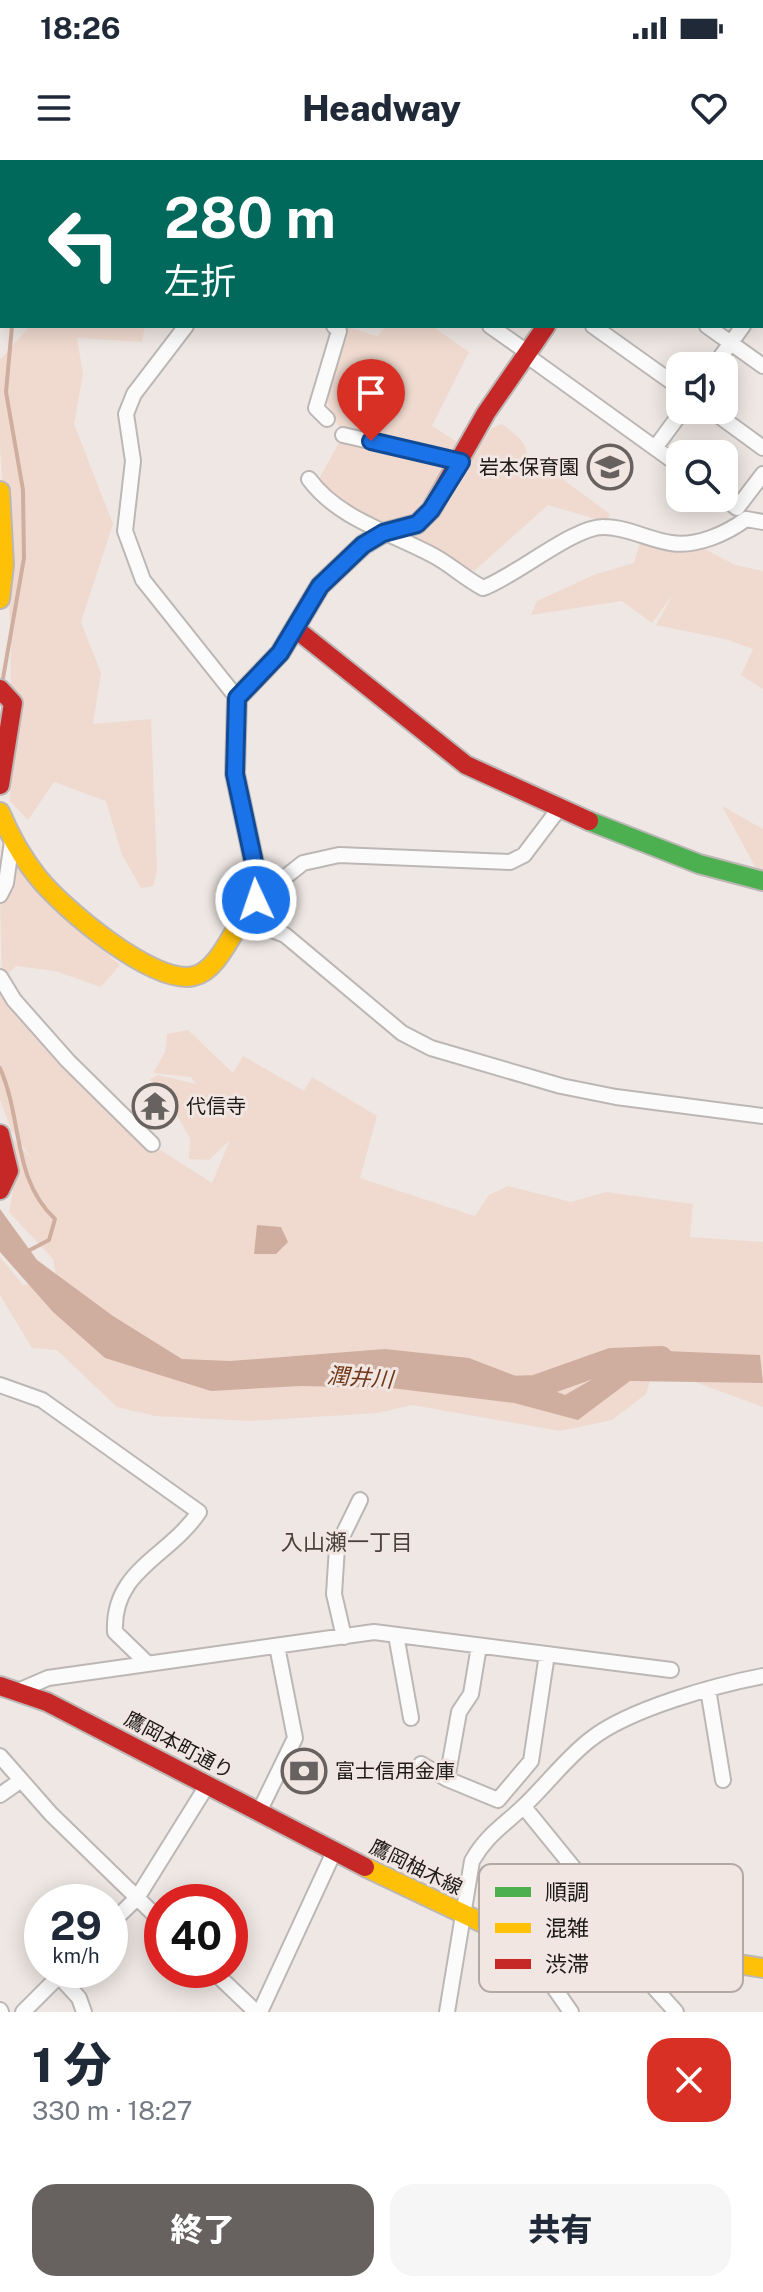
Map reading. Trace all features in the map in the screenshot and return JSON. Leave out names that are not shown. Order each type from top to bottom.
[{"type":"street","points":[[184,328],[134,394],[126,414],[133,461],[125,531],[143,580],[237,698]]},
{"type":"street","points":[[327,419],[316,408],[339,331],[336,328]]},
{"type":"street","points":[[493,328],[666,456]]},
{"type":"street","points":[[256,900],[256,872],[235,774],[237,698],[297,630],[320,586],[363,545],[383,533],[417,524],[431,510],[461,462],[486,413],[545,328]]},
{"type":"street","points":[[596,328],[666,378]]},
{"type":"street","points":[[710,328],[763,366]]},
{"type":"street","points":[[724,352],[742,328]]},
{"type":"street","points":[[655,448],[673,424]]},
{"type":"street","points":[[730,424],[763,448]]},
{"type":"street","points":[[343,435],[461,462]]},
{"type":"street","points":[[738,507],[763,474]]},
{"type":"street","points":[[309,479],[335,505],[383,533],[436,557],[483,588],[507,579],[566,540],[602,527],[671,543],[726,534],[746,519],[763,522]]},
{"type":"street","points":[[0,491],[4,565],[0,599]]},
{"type":"street","points":[[297,630],[466,765],[558,810],[699,864],[763,881]]},
{"type":"street","points":[[0,689],[13,703],[13,717],[0,785]]},
{"type":"street","points":[[0,812],[12,841],[39,879],[59,899],[145,966],[181,978],[207,970],[246,920],[256,900],[303,863],[339,855],[510,862],[524,855],[558,810]]},
{"type":"street","points":[[0,895],[6,883],[12,841]]},
{"type":"street","points":[[246,920],[285,935],[402,1033],[431,1048],[561,1086],[616,1097],[763,1116]]},
{"type":"street","points":[[0,977],[14,1000],[68,1061],[152,1144]]},
{"type":"street","points":[[0,1134],[9,1164],[4,1186]]},
{"type":"street","points":[[0,1385],[42,1400],[199,1512],[183,1536],[137,1572],[121,1592],[114,1618],[115,1632],[146,1662]]},
{"type":"street","points":[[344,1637],[334,1594],[337,1547],[360,1500]]},
{"type":"street","points":[[9,1689],[48,1678],[146,1662],[374,1632],[671,1670]]},
{"type":"street","points":[[396,1635],[411,1718]]},
{"type":"street","points":[[259,1812],[295,1738],[277,1646]]},
{"type":"street","points":[[447,1779],[459,1712],[471,1694],[479,1646]]},
{"type":"street","points":[[421,1764],[447,1779],[498,1800],[531,1761],[547,1654]]},
{"type":"street","points":[[447,2012],[472,1861],[484,1840],[524,1807],[591,1738],[636,1715],[708,1689],[763,1676]]},
{"type":"street","name":"鷹岡本町通り","points":[[9,1689],[47,1702],[334,1852]]},
{"type":"street","points":[[708,1689],[723,1780]]},
{"type":"street","points":[[0,1756],[20,1781],[144,1905]]},
{"type":"street","points":[[0,1795],[20,1781]]},
{"type":"street","points":[[128,1907],[137,1898],[208,1784]]},
{"type":"street","points":[[524,1807],[570,1864]]},
{"type":"street","points":[[232,1988],[258,2012],[334,1852]]},
{"type":"street","name":"鷹岡柚木線","points":[[334,1852],[479,1920]]},
{"type":"street","name":"鷹岡柚木線","points":[[743,1965],[763,1968]]},
{"type":"street","points":[[23,2012],[47,1988]]},
{"type":"street","points":[[72,1988],[84,2012]]},
{"type":"street","points":[[557,1992],[571,2012]]},
{"type":"street","points":[[658,1992],[676,2012]]},
{"type":"shaded area","points":[[28,328],[145,328],[142,342],[77,338],[83,374],[74,424],[113,524],[81,622],[101,673],[93,724],[151,719],[157,871],[153,886],[141,888],[122,855],[106,801],[54,782],[28,820],[10,801],[11,639],[0,444],[0,360]]},
{"type":"shaded area","points":[[344,328],[377,336],[384,328],[435,328],[469,352],[432,426],[462,445],[465,467],[492,428],[502,424],[526,448],[524,469],[535,459],[610,514],[606,522],[548,505],[474,571],[371,522],[319,479],[343,435],[327,402]]},
{"type":"shaded area","points":[[680,536],[735,565],[763,571],[763,689],[741,675],[753,649],[725,639],[656,625],[673,594],[652,623],[622,601],[531,615],[537,601],[596,574],[634,563],[641,539]]},
{"type":"shaded area","points":[[722,806],[763,829],[763,872],[757,870]]},
{"type":"shaded area","points":[[13,858],[50,904],[120,965],[101,987],[55,971],[16,966],[2,981],[0,901]]},
{"type":"shaded area","points":[[0,986],[69,1075],[103,1101],[154,1153],[159,1149],[212,1183],[230,1140],[209,1160],[189,1159],[190,1139],[172,1106],[150,1079],[158,1075],[196,1084],[191,1077],[153,1073],[165,1052],[167,1034],[188,1030],[233,1073],[243,1056],[304,1091],[312,1077],[377,1116],[360,1178],[475,1216],[489,1195],[508,1186],[571,1202],[606,1192],[693,1204],[690,1237],[763,1242],[763,1407],[654,1367],[646,1394],[612,1420],[560,1431],[412,1405],[377,1413],[251,1421],[155,1416],[117,1407],[57,1350],[32,1348],[0,1295],[0,1257],[23,1285],[57,1281],[53,1259],[9,1212],[15,1179],[5,1130],[33,1160],[11,1130],[0,1099]]},
{"type":"water","points":[[0,1209],[37,1260],[113,1316],[182,1359],[230,1361],[385,1349],[469,1358],[565,1395],[643,1350],[760,1355],[763,1383],[630,1381],[578,1420],[514,1403],[391,1388],[301,1386],[211,1391],[105,1358],[53,1312],[0,1252]]},
{"type":"water","points":[[257,1225],[281,1227],[288,1242],[276,1254],[254,1254]]},
{"type":"waterway","points":[[2,684],[24,558],[23,490],[6,392],[12,328]]},
{"type":"waterway","points":[[0,1068],[25,1167],[41,1203],[55,1219],[49,1240],[28,1251]]},
{"type":"waterway","name":"潤井川","points":[[507,1388],[535,1387],[611,1360],[661,1358]]},
{"type":"traffic: fast","points":[[589,821],[699,864],[763,881]]},
{"type":"traffic: slow","points":[[0,491],[4,565],[0,599]]},
{"type":"traffic: slow","points":[[0,812],[21,853],[49,890],[110,941],[156,969],[177,976],[201,973],[220,956],[238,926]]},
{"type":"traffic: slow","points":[[365,1867],[479,1921]]},
{"type":"traffic: slow","points":[[743,1965],[763,1968]]},
{"type":"traffic: jam","points":[[238,926],[256,900],[256,872],[235,774],[237,698],[280,653],[320,586],[363,545],[383,533],[417,524],[431,510],[486,413],[545,328]]},
{"type":"traffic: jam","points":[[297,630],[466,765],[589,821]]},
{"type":"traffic: jam","points":[[0,689],[13,703],[0,785]]},
{"type":"traffic: jam","points":[[0,1134],[9,1171],[0,1190]]},
{"type":"traffic: jam","points":[[0,1686],[47,1702],[365,1867]]},
{"type":"place","name":"岩本保育園","points":[[610,467]]},
{"type":"place","name":"代信寺","points":[[155,1106]]},
{"type":"place","name":"富士信用金庫","points":[[304,1771]]},
{"type":"district","name":"入山瀬一丁目","points":[[347,1542]]},
{"type":"route","points":[[256,900],[256,872],[235,774],[237,698],[280,653],[297,630],[320,586],[363,545],[383,533],[417,524],[431,510],[461,462],[371,441]]}]
